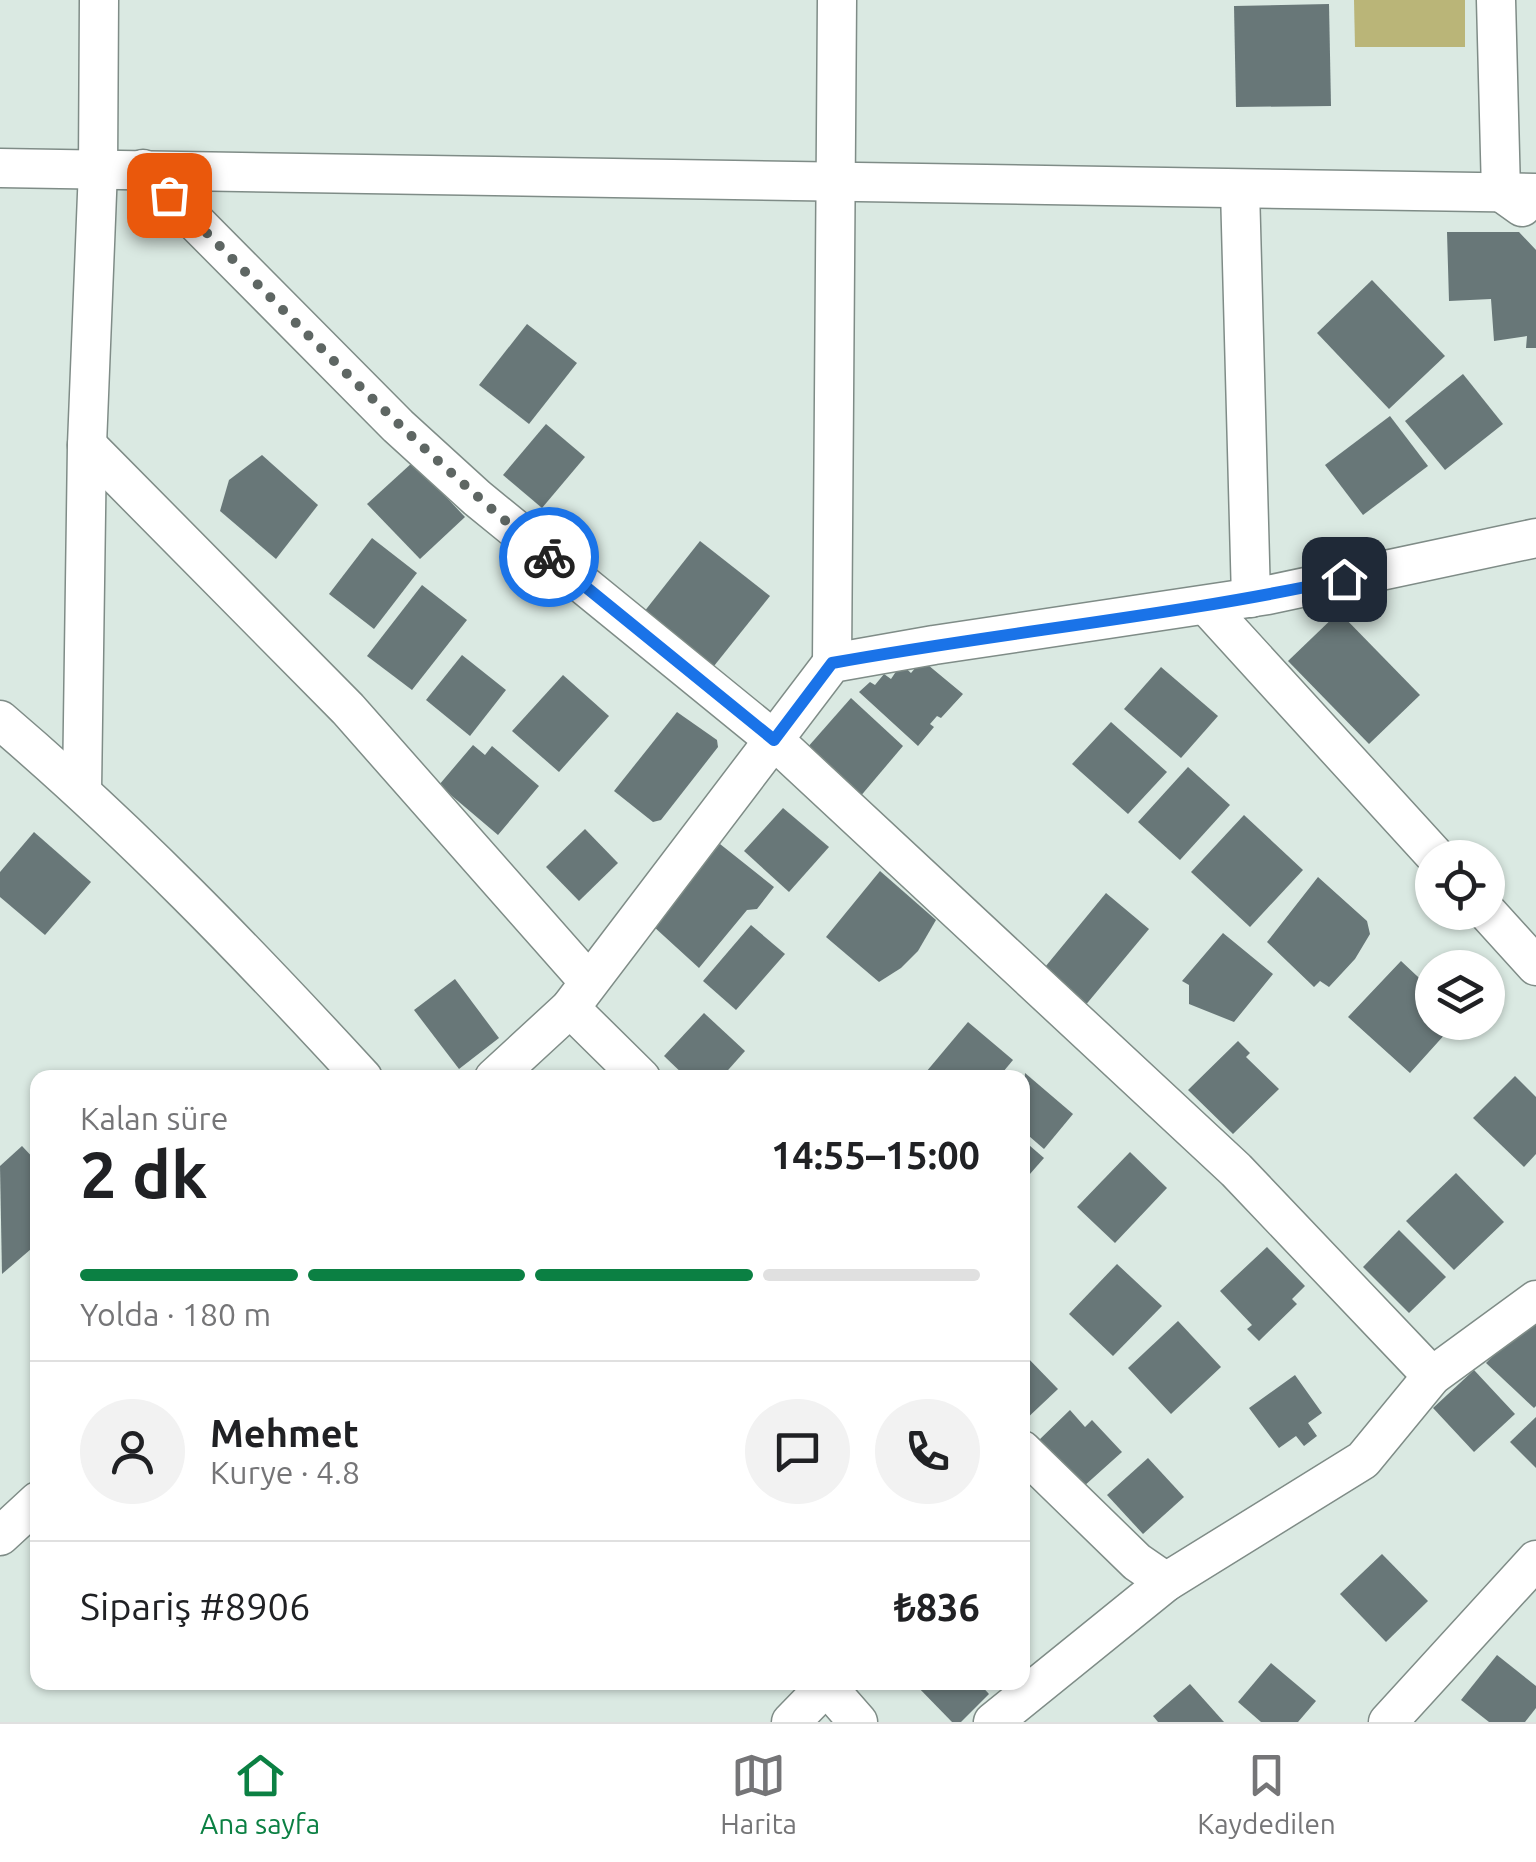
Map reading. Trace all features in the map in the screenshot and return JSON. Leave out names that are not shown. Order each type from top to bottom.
[{"type":"street","points":[[82,790],[99,0]]},
{"type":"street","points":[[502,1070],[580,995],[832,663],[837,0]]},
{"type":"street","points":[[1496,0],[1519,192],[1536,216]]},
{"type":"street","points":[[0,168],[1519,192]]},
{"type":"street","points":[[143,170],[398,426],[477,498],[774,740],[1236,1170],[1432,1376]]},
{"type":"street","points":[[1240,189],[1251,598]]},
{"type":"street","points":[[87,445],[348,709],[580,995],[635,1070]]},
{"type":"street","points":[[832,663],[934,644],[1251,598],[1536,538]]},
{"type":"street","points":[[1206,605],[1421,840]]},
{"type":"street","points":[[0,720],[82,790],[356,1070]]},
{"type":"street","points":[[1503,930],[1536,966]]},
{"type":"street","points":[[993,1722],[1166,1582],[1363,1460],[1432,1376],[1536,1300]]},
{"type":"street","points":[[1030,1458],[1137,1562],[1166,1582]]},
{"type":"street","points":[[0,1536],[30,1508]]},
{"type":"street","points":[[1388,1722],[1536,1560]]},
{"type":"street","points":[[791,1722],[819,1690]]},
{"type":"street","points":[[829,1690],[858,1722]]},
{"type":"shaded area","points":[[1354,0],[1465,0],[1465,47],[1355,47]]},
{"type":"building","points":[[1329,4],[1331,106],[1236,107],[1234,6]]},
{"type":"building","points":[[1447,232],[1519,232],[1536,250],[1536,348],[1526,348],[1527,336],[1494,341],[1491,299],[1449,301]]},
{"type":"building","points":[[1372,280],[1445,356],[1389,409],[1317,333]]},
{"type":"building","points":[[527,324],[577,363],[529,424],[479,385]]},
{"type":"building","points":[[1463,374],[1503,424],[1445,470],[1405,421]]},
{"type":"building","points":[[1390,416],[1428,466],[1363,515],[1325,465]]},
{"type":"building","points":[[546,424],[585,457],[542,508],[503,475]]},
{"type":"building","points":[[262,455],[318,505],[276,559],[220,511],[229,480]]},
{"type":"building","points":[[413,462],[465,517],[420,559],[367,504]]},
{"type":"building","points":[[372,538],[417,573],[374,629],[329,594]]},
{"type":"building","points":[[700,541],[770,596],[710,671],[640,617]]},
{"type":"building","points":[[422,585],[467,620],[412,690],[367,656]]},
{"type":"building","points":[[1339,612],[1420,695],[1369,744],[1288,661]]},
{"type":"building","points":[[462,655],[506,690],[470,736],[426,700]]},
{"type":"building","points":[[922,660],[963,694],[930,724],[934,727],[918,746],[859,692],[870,682],[875,685],[884,674],[891,679],[901,664],[911,673]]},
{"type":"building","points":[[1161,667],[1218,716],[1181,758],[1124,709]]},
{"type":"building","points":[[563,675],[609,716],[559,772],[512,731]]},
{"type":"building","points":[[851,698],[903,746],[859,798],[807,748]]},
{"type":"building","points":[[677,712],[717,740],[718,747],[661,820],[653,822],[614,791]]},
{"type":"building","points":[[1111,722],[1167,772],[1128,814],[1072,764]]},
{"type":"building","points":[[473,745],[485,755],[492,746],[539,786],[498,835],[439,785]]},
{"type":"building","points":[[1188,767],[1230,805],[1180,860],[1138,822]]},
{"type":"building","points":[[783,808],[829,847],[789,892],[744,851]]},
{"type":"building","points":[[1244,815],[1303,870],[1250,927],[1191,872]]},
{"type":"building","points":[[585,829],[618,863],[579,901],[546,867]]},
{"type":"building","points":[[34,832],[91,882],[45,935],[0,897],[0,872]]},
{"type":"building","points":[[720,844],[774,887],[757,909],[747,910],[699,968],[653,926]]},
{"type":"building","points":[[880,871],[936,920],[918,951],[879,982],[826,937]]},
{"type":"building","points":[[1318,877],[1367,921],[1370,934],[1355,959],[1329,987],[1320,981],[1314,987],[1267,942]]},
{"type":"building","points":[[1106,893],[1149,929],[1084,1007],[1041,972]]},
{"type":"building","points":[[751,925],[785,954],[736,1010],[703,981]]},
{"type":"building","points":[[1223,933],[1273,974],[1234,1022],[1189,1004],[1189,985],[1182,981]]},
{"type":"building","points":[[1401,961],[1415,974],[1415,1040],[1440,1040],[1410,1073],[1348,1017]]},
{"type":"building","points":[[455,979],[499,1038],[459,1069],[414,1010]]},
{"type":"building","points":[[704,1013],[745,1051],[728,1070],[679,1070],[664,1056]]},
{"type":"building","points":[[968,1022],[1013,1060],[1005,1070],[928,1070]]},
{"type":"building","points":[[1238,1041],[1250,1053],[1246,1057],[1279,1089],[1233,1134],[1188,1090]]},
{"type":"building","points":[[1515,1076],[1536,1097],[1536,1154],[1524,1167],[1473,1118]]},
{"type":"building","points":[[1030,1077],[1073,1114],[1044,1149],[1030,1137]]},
{"type":"building","points":[[22,1146],[30,1154],[30,1250],[2,1274],[0,1166]]},
{"type":"building","points":[[1030,1146],[1044,1158],[1030,1174]]},
{"type":"building","points":[[1130,1152],[1167,1188],[1115,1243],[1077,1207]]},
{"type":"building","points":[[1456,1173],[1504,1222],[1454,1270],[1406,1221]]},
{"type":"building","points":[[1399,1230],[1446,1277],[1409,1313],[1363,1267]]},
{"type":"building","points":[[1267,1247],[1305,1286],[1292,1299],[1297,1304],[1259,1341],[1247,1329],[1252,1325],[1220,1291]]},
{"type":"building","points":[[1117,1264],[1162,1306],[1113,1356],[1069,1314]]},
{"type":"building","points":[[1536,1311],[1536,1406],[1534,1408],[1486,1363]]},
{"type":"building","points":[[1178,1321],[1221,1367],[1171,1414],[1128,1368]]},
{"type":"building","points":[[1030,1360],[1058,1389],[1030,1415]]},
{"type":"building","points":[[1474,1370],[1515,1414],[1474,1452],[1433,1408]]},
{"type":"building","points":[[1295,1375],[1322,1413],[1308,1423],[1317,1436],[1304,1446],[1296,1436],[1279,1448],[1249,1408]]},
{"type":"building","points":[[1070,1410],[1085,1427],[1092,1420],[1122,1452],[1083,1487],[1039,1440]]},
{"type":"building","points":[[1536,1417],[1536,1468],[1510,1442]]},
{"type":"building","points":[[1148,1458],[1184,1497],[1143,1534],[1107,1495]]},
{"type":"building","points":[[1382,1554],[1428,1601],[1386,1642],[1340,1594]]},
{"type":"building","points":[[1497,1655],[1536,1686],[1536,1708],[1525,1722],[1489,1722],[1461,1700]]},
{"type":"building","points":[[1271,1663],[1316,1701],[1298,1722],[1261,1722],[1238,1702]]},
{"type":"building","points":[[1190,1684],[1224,1722],[1158,1722],[1153,1716]]},
{"type":"building","points":[[921,1690],[985,1690],[989,1694],[961,1722],[952,1722]]},
{"type":"way so far","points":[[169,195],[398,426],[549,557]]},
{"type":"route","points":[[549,557],[774,740],[832,663],[934,644],[1268,596],[1344,579]]}]
